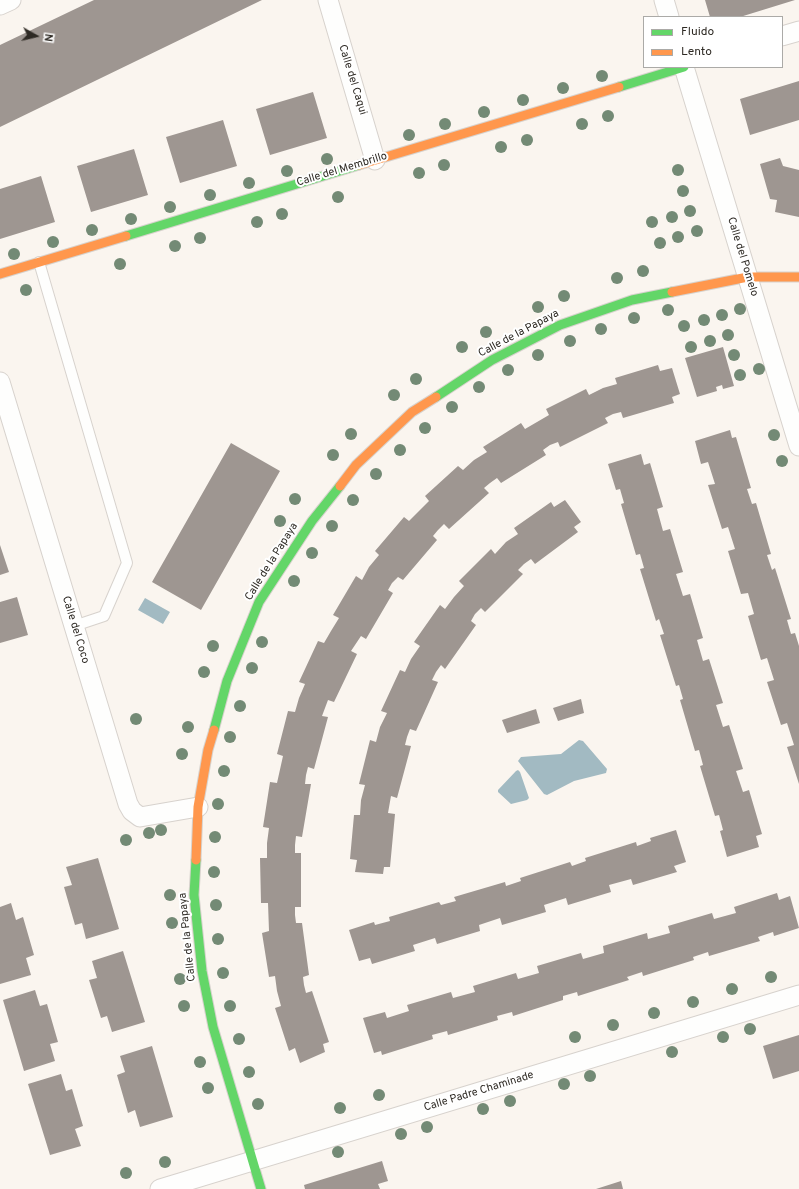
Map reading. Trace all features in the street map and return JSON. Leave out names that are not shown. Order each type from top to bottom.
[{"type":"street","points":[[0,5],[11,0]]},
{"type":"street","name":"Calle del Caqui","points":[[328,0],[375,160]]},
{"type":"street","points":[[664,0],[669,16]]},
{"type":"street","points":[[783,36],[799,31]]},
{"type":"street","name":"Calle del Membrillo","points":[[0,274],[681,68]]},
{"type":"street","name":"Calle del Pomelo","points":[[684,68],[799,446]]},
{"type":"street","name":"Calle de la Papaya","points":[[261,1189],[213,1027],[202,971],[194,895],[198,807],[208,750],[227,681],[259,602],[312,521],[356,465],[412,412],[492,360],[560,324],[632,300],[748,277],[799,278]]},
{"type":"street","name":"Calle del Coco","points":[[0,382],[128,804],[132,811],[140,817],[198,807]]},
{"type":"street","name":"Calle Padre Chaminade","points":[[160,1189],[799,995]]},
{"type":"lane","points":[[39,262],[127,563],[104,616],[74,626]]},
{"type":"water","points":[[145,598],[170,612],[163,624],[138,610]]},
{"type":"water","points":[[579,740],[583,741],[607,769],[606,773],[574,781],[547,795],[544,794],[518,761],[521,757],[561,754]]},
{"type":"water","points":[[518,770],[529,798],[527,800],[511,804],[498,792],[498,790]]},
{"type":"building","points":[[94,0],[262,0],[0,127],[0,45]]},
{"type":"building","points":[[705,0],[795,0],[743,16],[710,16]]},
{"type":"building","points":[[799,81],[799,120],[750,135],[740,99]]},
{"type":"building","points":[[313,92],[327,138],[270,155],[256,109]]},
{"type":"building","points":[[223,120],[237,166],[180,183],[166,137]]},
{"type":"building","points":[[134,149],[148,195],[91,212],[77,166]]},
{"type":"building","points":[[780,158],[783,166],[799,170],[799,217],[775,212],[777,200],[770,199],[760,164]]},
{"type":"building","points":[[41,176],[55,222],[0,239],[0,189]]},
{"type":"building","points":[[723,347],[734,386],[723,389],[722,385],[716,387],[717,391],[697,397],[685,358]]},
{"type":"building","points":[[658,365],[660,371],[672,368],[680,394],[672,397],[674,403],[623,418],[621,412],[613,414],[605,418],[608,423],[560,447],[558,442],[550,445],[543,450],[546,455],[501,483],[497,478],[490,483],[484,488],[489,493],[449,529],[444,524],[433,536],[437,540],[403,580],[398,577],[392,583],[388,590],[393,593],[366,639],[361,636],[351,651],[357,654],[334,702],[328,700],[322,716],[328,717],[314,769],[308,767],[305,784],[311,784],[302,837],[296,836],[295,853],[301,853],[301,907],[295,907],[295,915],[296,923],[302,923],[309,975],[303,977],[304,985],[306,993],[312,991],[329,1042],[323,1044],[325,1052],[300,1063],[295,1048],[289,1051],[275,1008],[281,1006],[275,976],[269,977],[262,933],[269,931],[268,903],[261,903],[260,858],[267,858],[269,828],[263,827],[270,782],[277,783],[283,756],[277,754],[288,711],[295,712],[305,684],[299,682],[318,641],[324,643],[339,618],[333,615],[356,576],[362,580],[369,567],[379,555],[375,551],[404,517],[409,521],[429,501],[425,496],[458,466],[463,470],[474,460],[487,452],[483,447],[521,423],[525,429],[549,415],[546,409],[586,389],[589,395],[603,388],[617,384],[615,378]]},
{"type":"building","points":[[730,430],[732,438],[736,437],[751,488],[747,489],[752,504],[756,503],[771,554],[767,555],[772,570],[775,568],[791,619],[787,620],[791,634],[795,633],[799,646],[799,784],[787,747],[794,745],[787,723],[781,725],[767,682],[774,680],[767,658],[761,660],[748,616],[754,614],[748,593],[741,594],[728,551],[735,549],[728,527],[722,529],[708,485],[715,484],[708,462],[701,464],[695,441]]},
{"type":"building","points":[[231,443],[280,471],[201,610],[152,582]]},
{"type":"building","points":[[641,454],[644,465],[650,463],[663,507],[657,509],[663,531],[670,529],[683,572],[676,574],[683,596],[690,594],[703,638],[697,640],[703,661],[709,659],[723,703],[716,705],[723,727],[729,725],[743,769],[736,771],[743,792],[749,790],[762,834],[756,836],[759,847],[727,857],[720,831],[723,830],[719,815],[715,816],[700,766],[703,765],[699,750],[695,751],[680,700],[683,699],[679,685],[676,686],[660,635],[664,634],[659,619],[656,621],[640,569],[644,568],[640,554],[636,555],[621,504],[624,503],[620,489],[616,490],[608,464]]},
{"type":"building","points":[[565,500],[581,522],[574,527],[578,532],[535,564],[531,559],[518,570],[523,574],[485,612],[481,608],[475,614],[471,621],[476,625],[445,669],[441,665],[432,680],[438,682],[416,731],[410,729],[405,745],[411,746],[397,798],[391,796],[388,813],[395,814],[390,867],[384,867],[383,874],[355,872],[357,860],[350,859],[354,815],[360,815],[361,800],[365,785],[359,784],[370,740],[376,742],[380,727],[387,713],[381,711],[400,670],[405,672],[411,659],[420,646],[414,642],[440,605],[445,609],[464,586],[459,581],[491,549],[495,554],[506,542],[518,534],[514,528],[551,502],[554,507]]},
{"type":"building","points":[[0,545],[9,572],[0,575]]},
{"type":"building","points":[[17,597],[28,635],[0,643],[0,602]]},
{"type":"building","points":[[581,699],[584,713],[558,721],[553,708]]},
{"type":"building","points":[[536,709],[540,723],[507,733],[502,720]]},
{"type":"building","points":[[676,830],[686,862],[674,866],[677,872],[633,885],[631,879],[609,885],[611,892],[568,905],[566,898],[544,905],[546,912],[502,925],[500,918],[479,925],[480,931],[437,944],[435,938],[413,945],[415,951],[372,964],[370,958],[359,961],[349,930],[374,922],[375,925],[390,921],[389,917],[439,902],[441,905],[456,901],[454,897],[505,882],[506,886],[521,881],[520,878],[570,862],[572,866],[586,861],[585,858],[636,842],[637,846],[651,841],[650,838]]},
{"type":"building","points":[[98,858],[119,929],[86,939],[82,923],[75,925],[64,887],[72,885],[66,867]]},
{"type":"building","points":[[777,893],[779,900],[790,896],[799,928],[774,936],[773,932],[758,937],[760,941],[709,956],[708,952],[693,957],[694,960],[643,976],[642,972],[627,977],[629,980],[578,996],[577,992],[563,996],[563,1000],[513,1016],[512,1012],[497,1016],[498,1020],[448,1035],[447,1031],[432,1035],[433,1039],[382,1055],[381,1051],[374,1053],[363,1018],[385,1012],[387,1018],[409,1011],[407,1005],[451,992],[453,998],[475,992],[473,986],[516,973],[518,979],[539,973],[537,966],[581,953],[583,959],[604,953],[603,946],[647,933],[648,939],[670,933],[668,926],[712,913],[714,919],[736,913],[734,907]]},
{"type":"building","points":[[11,903],[16,920],[23,917],[34,955],[26,958],[31,975],[0,984],[0,907]]},
{"type":"building","points":[[123,951],[145,1022],[112,1032],[107,1016],[101,1018],[89,980],[97,978],[92,961]]},
{"type":"building","points":[[35,990],[40,1006],[47,1004],[58,1042],[50,1044],[55,1061],[24,1071],[3,1000]]},
{"type":"building","points":[[799,1035],[799,1071],[773,1079],[763,1046]]},
{"type":"building","points":[[152,1046],[173,1117],[140,1127],[135,1110],[128,1113],[117,1075],[125,1072],[120,1056]]},
{"type":"building","points":[[61,1074],[66,1091],[72,1089],[83,1126],[75,1129],[81,1146],[50,1155],[28,1084]]},
{"type":"building","points":[[382,1161],[388,1181],[378,1184],[380,1189],[305,1189],[304,1185]]},
{"type":"building","points":[[621,1181],[623,1189],[596,1189]]},
{"type":"traffic: fast","points":[[619,87],[681,68]]},
{"type":"traffic: fast","points":[[126,236],[359,165]]},
{"type":"traffic: fast","points":[[436,397],[492,360],[560,325],[632,300],[672,292]]},
{"type":"traffic: fast","points":[[214,730],[227,681],[259,602],[312,521],[340,486]]},
{"type":"traffic: fast","points":[[196,860],[194,895],[202,971],[213,1027],[261,1189]]},
{"type":"traffic: slow","points":[[359,165],[619,87]]},
{"type":"traffic: slow","points":[[0,274],[126,236]]},
{"type":"traffic: slow","points":[[672,292],[748,277],[799,277]]},
{"type":"traffic: slow","points":[[340,486],[356,465],[412,412],[436,397]]},
{"type":"traffic: slow","points":[[196,860],[198,807],[208,750],[214,730]]}]
